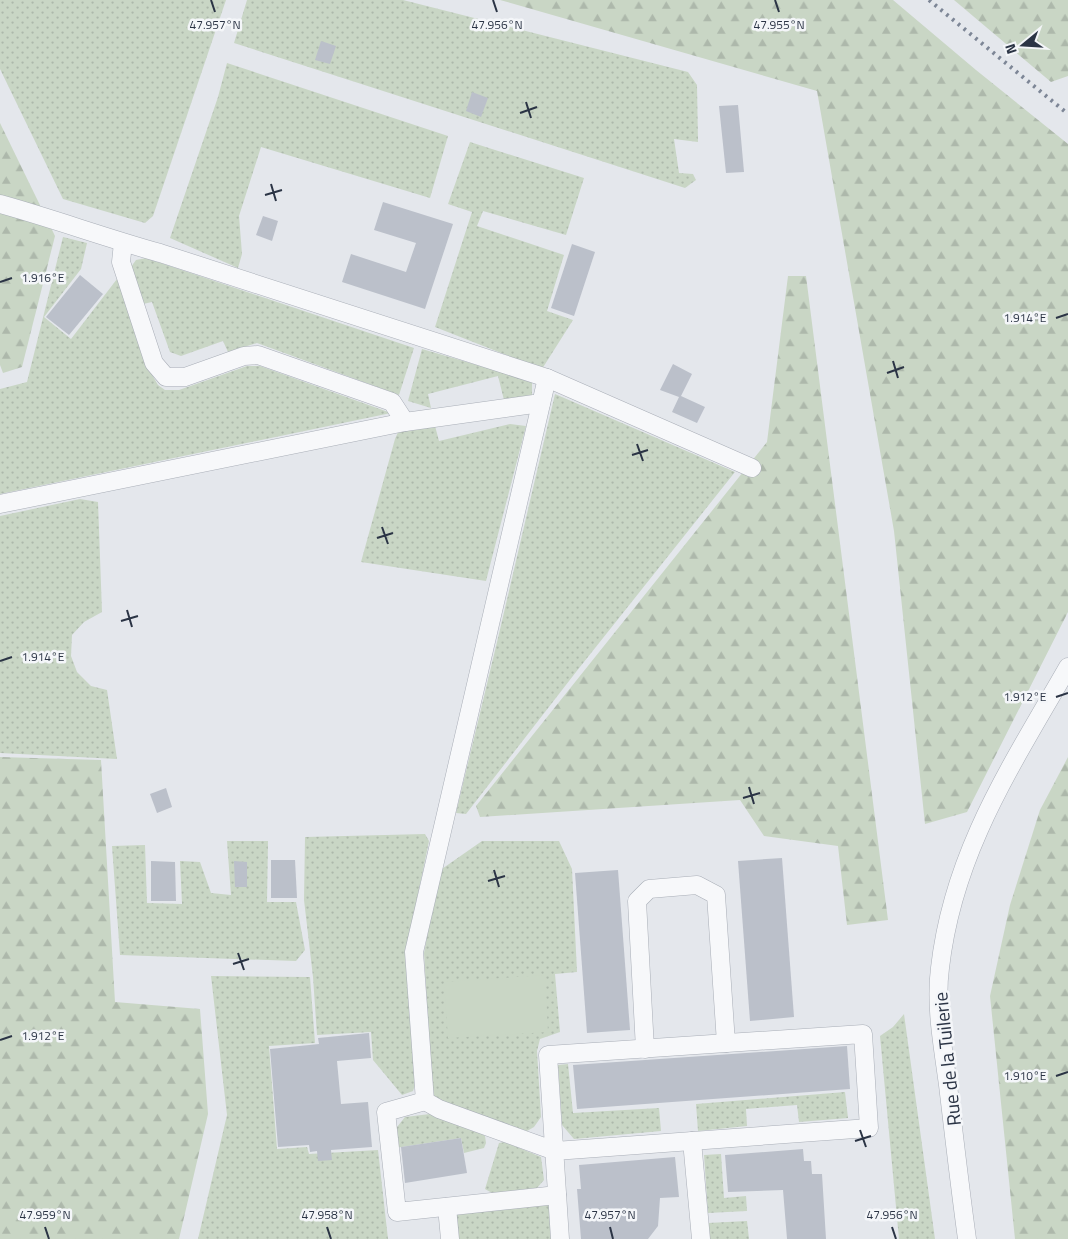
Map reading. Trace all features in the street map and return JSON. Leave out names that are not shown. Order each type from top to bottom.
[{"type":"street","points":[[0,204],[52,218],[123,243],[160,253],[547,378],[752,468]]},
{"type":"street","points":[[123,243],[120,262],[154,363],[166,377],[186,377],[244,356],[258,355],[392,402],[405,422]]},
{"type":"street","points":[[425,1101],[414,952],[547,378]]},
{"type":"street","points":[[0,504],[405,422],[541,403]]},
{"type":"street","name":"Rue de la Tuilerie","points":[[968,1239],[940,1020],[939,969],[947,919],[971,845],[990,803],[1068,667]]},
{"type":"street","points":[[645,1048],[637,901],[649,889],[697,885],[716,895],[726,1043]]},
{"type":"street","points":[[557,1195],[397,1212],[386,1112],[425,1101],[438,1109],[554,1151],[869,1128],[863,1034],[548,1055],[554,1151],[557,1195],[560,1239]]},
{"type":"street","points":[[692,1141],[701,1239]]},
{"type":"street","points":[[447,1207],[450,1239]]},
{"type":"green space","points":[[0,0],[226,0],[153,216],[145,223],[63,199],[0,69]]},
{"type":"green space","points":[[247,0],[403,0],[688,72],[697,85],[698,142],[674,139],[679,173],[693,174],[696,180],[685,188],[234,43]]},
{"type":"green space","points":[[500,0],[893,0],[1068,144],[1068,612],[967,812],[925,824],[894,531],[817,91]]},
{"type":"green space","points":[[954,0],[1068,0],[1068,76],[1051,82]]},
{"type":"green space","points":[[227,63],[448,136],[430,198],[261,147],[239,216],[242,254],[238,268],[170,238],[218,97]]},
{"type":"green space","points":[[0,123],[55,236],[22,367],[3,373],[0,365]]},
{"type":"green space","points":[[470,142],[584,178],[566,235],[483,211],[477,226],[564,255],[547,311],[573,320],[542,369],[435,327],[472,212],[448,204]]},
{"type":"green space","points":[[63,237],[87,243],[81,269],[44,317],[71,339],[117,279],[150,371],[158,385],[165,390],[179,390],[247,366],[260,366],[391,413],[0,494],[0,389],[27,382]]},
{"type":"green space","points":[[146,258],[414,348],[399,395],[257,343],[228,352],[223,341],[181,356],[170,352],[152,302],[143,304],[131,267],[136,260]]},
{"type":"green space","points":[[788,276],[806,276],[888,920],[847,925],[838,846],[764,836],[740,800],[480,817],[476,806],[767,442]]},
{"type":"green space","points":[[422,349],[532,381],[532,395],[504,400],[498,376],[428,394],[431,408],[408,401]]},
{"type":"green space","points":[[555,394],[735,472],[466,814],[456,813],[498,638]]},
{"type":"green space","points":[[434,422],[439,441],[510,424],[526,426],[486,581],[361,562],[399,430]]},
{"type":"green space","points":[[80,499],[98,502],[102,612],[84,622],[72,635],[71,656],[77,672],[91,686],[107,690],[117,759],[0,753],[0,516]]},
{"type":"green space","points":[[0,757],[101,760],[115,1002],[200,1009],[208,1114],[179,1239],[0,1239]]},
{"type":"green space","points":[[1068,757],[1068,1239],[1015,1239],[990,996],[1010,905],[1040,810]]},
{"type":"green space","points":[[425,834],[429,841],[409,938],[418,1076],[413,1091],[402,1095],[373,1060],[371,1032],[317,1035],[313,977],[304,900],[305,837]]},
{"type":"green space","points":[[227,841],[268,841],[267,902],[296,902],[305,950],[296,961],[120,955],[112,846],[145,845],[147,903],[182,904],[180,861],[200,862],[211,893],[231,895]]},
{"type":"green space","points":[[482,841],[559,841],[572,869],[577,972],[555,974],[560,1032],[540,1039],[537,1051],[541,1117],[534,1127],[527,1131],[437,1101],[432,1092],[424,953],[439,871]]},
{"type":"green space","points":[[545,975],[548,1032],[448,1038],[444,982]]},
{"type":"green space","points":[[211,976],[310,977],[315,1043],[269,1046],[277,1149],[307,1147],[309,1154],[378,1150],[388,1239],[198,1239],[227,1115]]},
{"type":"green space","points":[[904,1014],[935,1239],[899,1239],[880,1036],[893,1027]]},
{"type":"green space","points":[[568,1064],[573,1113],[659,1108],[661,1131],[574,1139],[562,1125],[558,1065]]},
{"type":"green space","points":[[845,1092],[848,1118],[799,1122],[797,1105],[746,1109],[747,1126],[698,1131],[696,1104]]},
{"type":"green space","points":[[430,1114],[480,1132],[485,1136],[486,1143],[484,1148],[464,1153],[461,1138],[395,1148],[397,1127],[405,1117]]},
{"type":"green space","points":[[505,1142],[541,1157],[544,1180],[537,1188],[492,1193],[485,1189],[499,1143]]},
{"type":"green space","points":[[721,1154],[724,1198],[746,1196],[747,1211],[708,1213],[704,1155]]},
{"type":"green space","points":[[551,1204],[553,1239],[456,1239],[455,1214]]},
{"type":"green space","points":[[747,1221],[749,1239],[709,1239],[708,1223]]},
{"type":"building","points":[[321,41],[336,46],[330,64],[315,60]]},
{"type":"building","points":[[472,92],[488,98],[481,117],[466,111]]},
{"type":"building","points":[[738,105],[744,172],[726,173],[719,106]]},
{"type":"building","points":[[383,202],[453,224],[425,309],[342,282],[351,254],[406,272],[416,243],[374,230]]},
{"type":"building","points":[[263,216],[278,221],[272,241],[256,235]]},
{"type":"building","points":[[572,244],[595,252],[574,316],[551,308]]},
{"type":"building","points":[[80,275],[103,294],[69,335],[46,317]]},
{"type":"building","points":[[673,364],[692,374],[681,396],[705,407],[697,423],[672,412],[679,397],[660,390]]},
{"type":"building","points":[[166,788],[172,807],[157,813],[150,794]]},
{"type":"building","points":[[782,858],[794,1017],[750,1021],[738,861]]},
{"type":"building","points":[[271,860],[295,860],[297,898],[271,898]]},
{"type":"building","points":[[151,861],[175,862],[176,901],[151,901]]},
{"type":"building","points":[[234,861],[247,862],[247,887],[235,887]]},
{"type":"building","points":[[618,870],[630,1030],[587,1033],[575,873]]},
{"type":"building","points":[[369,1033],[371,1058],[337,1061],[341,1104],[368,1102],[372,1147],[331,1150],[332,1160],[318,1161],[317,1151],[310,1152],[309,1145],[278,1147],[270,1049],[319,1044],[318,1038]]},
{"type":"building","points":[[847,1046],[850,1089],[577,1109],[573,1065]]},
{"type":"building","points":[[461,1138],[467,1173],[405,1183],[401,1147]]},
{"type":"building","points":[[803,1149],[804,1161],[811,1161],[812,1174],[822,1174],[826,1239],[787,1239],[783,1190],[728,1192],[725,1155]]},
{"type":"building","points":[[675,1157],[679,1197],[660,1198],[658,1226],[648,1239],[581,1239],[577,1189],[581,1189],[579,1165]]},
{"type":"railway","points":[[929,0],[1068,114]]}]
